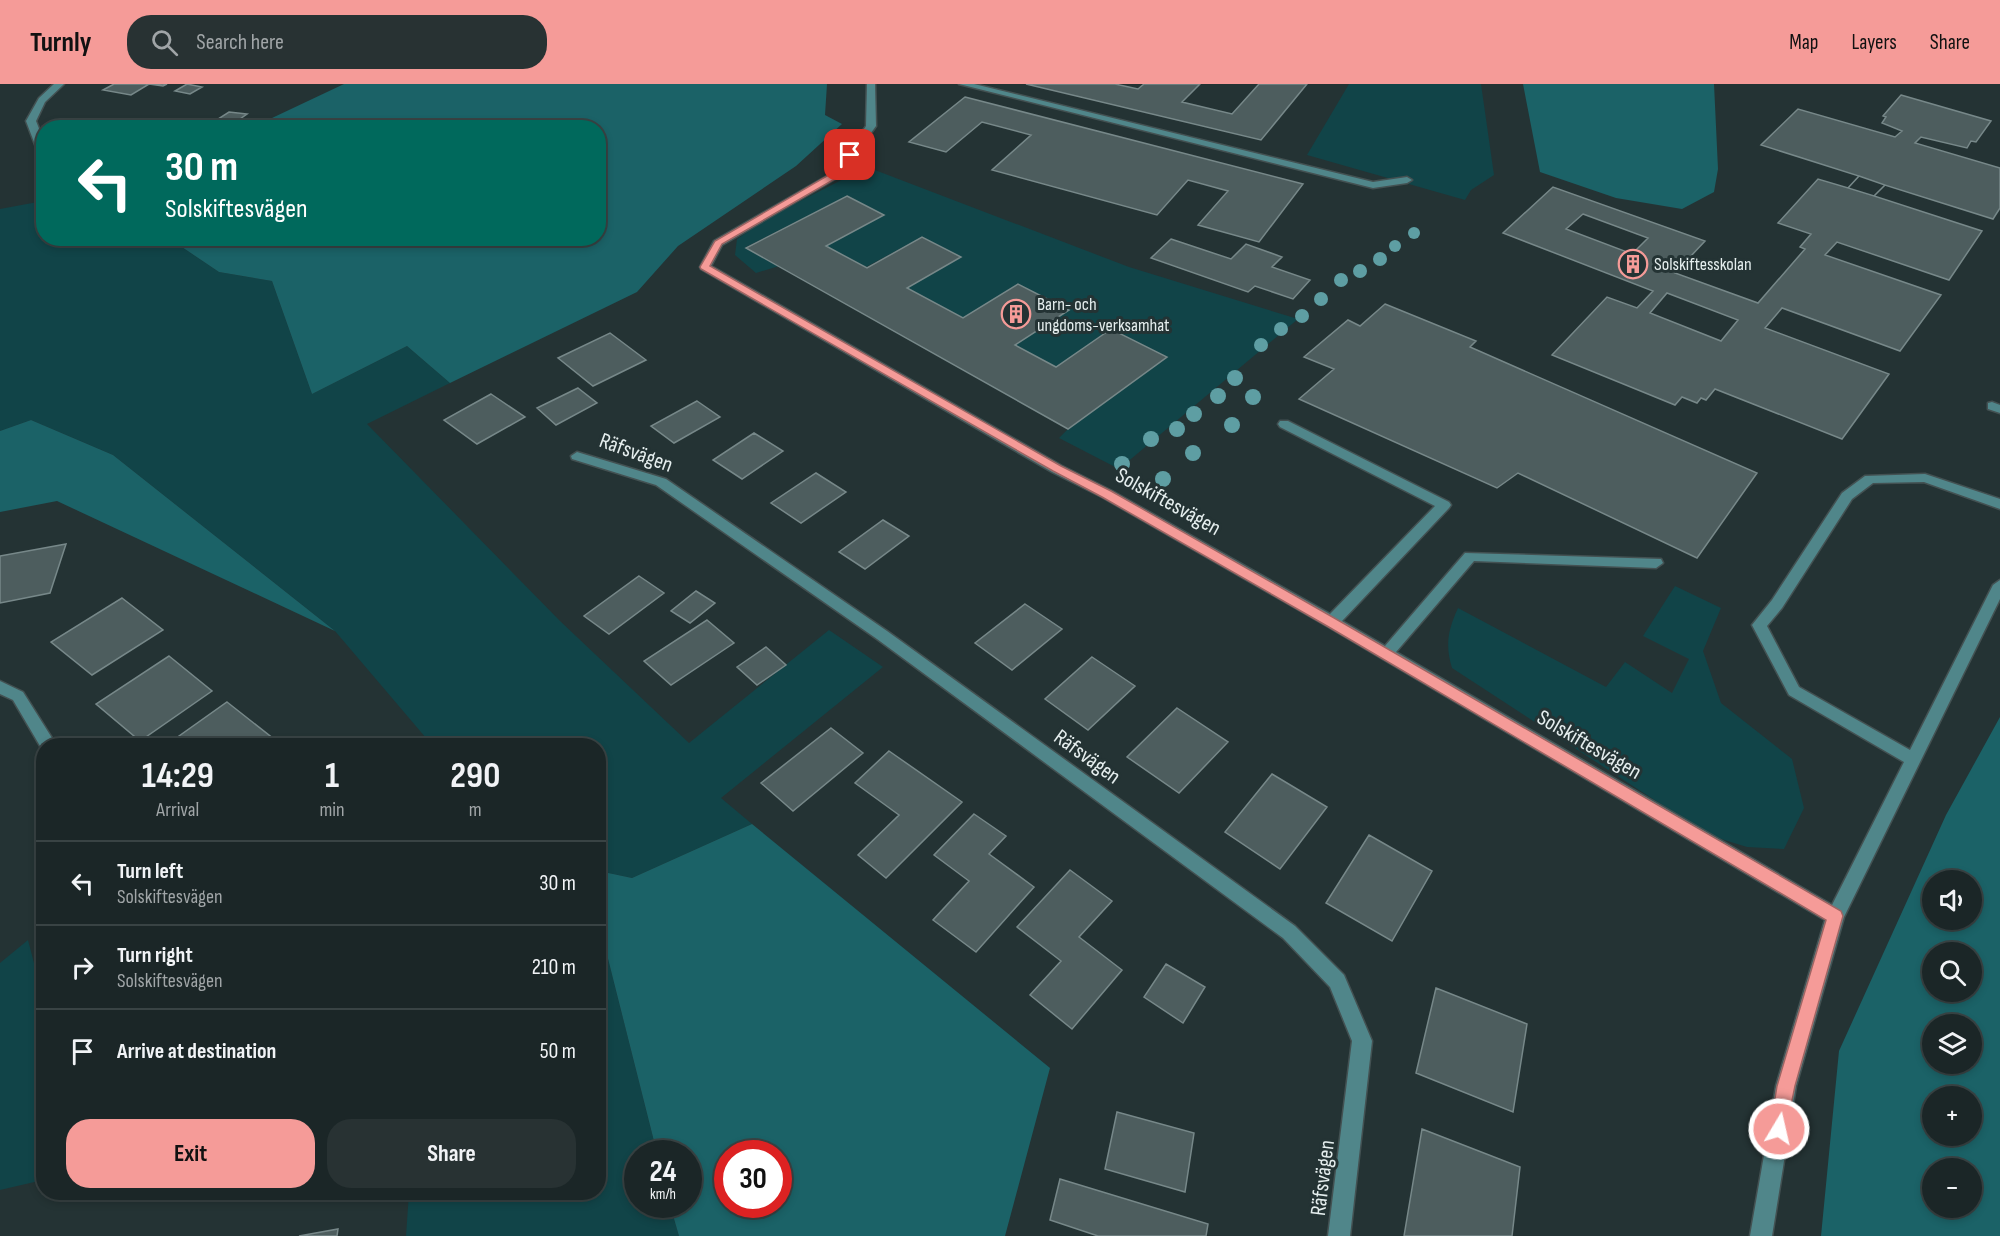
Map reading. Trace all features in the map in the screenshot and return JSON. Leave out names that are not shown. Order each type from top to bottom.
[{"type":"street","points":[[36,133],[31,120],[36,107],[46,94],[60,84]]},
{"type":"street","name":"Solskiftesvägen","points":[[871,84],[871,126],[837,174],[718,243],[705,267],[1057,469],[1107,494],[1332,622],[1835,916]]},
{"type":"street","points":[[963,84],[1373,186],[1407,180]]},
{"type":"street","points":[[1284,424],[1444,505],[1332,622]]},
{"type":"street","name":"Räfsvägen","points":[[577,456],[661,482],[882,636],[1289,932],[1337,981],[1362,1041],[1339,1236]]},
{"type":"street","points":[[1912,759],[1794,691],[1760,625],[1847,496],[1870,479],[1924,478],[2000,504]]},
{"type":"street","points":[[1386,654],[1470,556],[1656,563]]},
{"type":"street","points":[[1761,1236],[1786,1086],[1835,916],[2000,585]]},
{"type":"street","points":[[0,687],[18,696],[44,738]]},
{"type":"shaded area","points":[[344,84],[827,84],[825,115],[842,124],[796,166],[678,246],[637,292],[450,383],[407,346],[312,394],[272,281],[219,272],[180,246],[606,246],[606,120],[268,120]]},
{"type":"shaded area","points":[[1349,84],[1481,84],[1494,175],[1471,190],[1465,200],[1307,155]]},
{"type":"shaded area","points":[[1523,84],[1714,84],[1718,169],[1714,192],[1682,209],[1616,198],[1540,172]]},
{"type":"shaded area","points":[[867,167],[1129,267],[1298,319],[1119,469],[1059,438],[1166,357],[1056,367],[1015,345],[1069,310],[963,318],[907,288],[961,257],[922,237],[866,267],[826,246],[883,215],[847,196],[746,247],[779,266],[756,273],[735,255],[737,239],[769,217]]},
{"type":"shaded area","points":[[36,202],[36,246],[180,246],[219,272],[272,281],[312,394],[407,346],[450,383],[367,424],[560,621],[689,743],[829,630],[883,667],[721,798],[752,824],[632,878],[606,872],[606,738],[426,738],[335,631],[113,455],[31,420],[0,431],[0,209]]},
{"type":"shaded area","points":[[31,420],[113,455],[335,631],[57,501],[0,512],[0,431]]},
{"type":"shaded area","points":[[1675,586],[1721,608],[1703,651],[1721,703],[1792,759],[1804,808],[1784,849],[1747,847],[1708,835],[1452,668],[1449,638],[1458,608],[1606,687],[1625,662],[1672,693],[1689,659],[1643,636]]},
{"type":"shaded area","points":[[2000,717],[2000,1236],[1821,1236],[1839,1051],[1946,815]]},
{"type":"shaded area","points":[[752,824],[1050,1068],[1005,1236],[679,1236],[674,1218],[702,1218],[702,1140],[654,1140],[606,951],[606,872],[632,878]]},
{"type":"shaded area","points":[[28,940],[36,971],[36,1182],[0,1190],[0,963]]},
{"type":"shaded area","points":[[606,951],[654,1140],[624,1140],[624,1218],[674,1218],[679,1236],[406,1236],[409,1200],[606,1200]]},
{"type":"building","points":[[114,84],[149,84],[131,95],[103,90]]},
{"type":"building","points":[[187,84],[202,87],[190,94],[175,91]]},
{"type":"building","points":[[1026,84],[1115,84],[1138,89],[1144,84],[1200,84],[1182,102],[1232,114],[1259,84],[1307,84],[1261,140]]},
{"type":"building","name":"Solskiftesskolan","points":[[1901,95],[1991,121],[1976,142],[1971,141],[1967,148],[1921,137],[1915,143],[2000,168],[2000,208],[1993,219],[1885,185],[1874,196],[1982,231],[1949,280],[1837,242],[1825,255],[1941,295],[1900,351],[1782,308],[1765,328],[1889,374],[1842,439],[1715,389],[1706,400],[1701,398],[1697,403],[1682,397],[1675,405],[1552,355],[1607,297],[1637,308],[1653,291],[1503,233],[1553,187],[1705,241],[1675,273],[1758,303],[1805,249],[1800,247],[1811,234],[1778,223],[1818,179],[1848,188],[1859,176],[1761,145],[1798,109],[1895,137],[1902,131],[1882,123],[1886,117],[1883,116]],"holes":[[[1583,214],[1648,238],[1632,254],[1566,229]],[[1667,293],[1738,320],[1721,341],[1650,313]]]},
{"type":"building","points":[[965,97],[1303,184],[1259,242],[1198,225],[1228,191],[1188,180],[1157,215],[992,170],[1031,135],[982,122],[946,152],[909,142]]},
{"type":"building","points":[[229,112],[247,114],[238,120],[216,120]]},
{"type":"building","points":[[1859,176],[1885,185],[1874,196],[1848,188]]},
{"type":"building","name":"Barn- och ungdoms-verksamhat","points":[[847,196],[884,215],[826,246],[867,268],[922,237],[961,257],[907,288],[963,318],[1018,284],[1069,310],[1015,345],[1056,367],[1111,329],[1167,357],[1068,429],[746,248]]},
{"type":"building","points":[[1171,239],[1231,259],[1246,244],[1282,257],[1272,267],[1310,280],[1293,299],[1255,286],[1248,292],[1151,258]]},
{"type":"building","points":[[1385,304],[1476,341],[1470,347],[1757,473],[1697,558],[1518,473],[1497,488],[1299,399],[1334,369],[1304,357],[1348,320],[1360,326]]},
{"type":"building","points":[[610,333],[646,360],[593,386],[558,358]]},
{"type":"building","points":[[578,388],[597,403],[556,425],[537,408]]},
{"type":"building","points":[[491,394],[525,417],[477,444],[444,420]]},
{"type":"building","points":[[697,401],[720,417],[674,443],[651,426]]},
{"type":"building","points":[[754,433],[783,451],[742,479],[713,460]]},
{"type":"building","points":[[816,473],[846,492],[801,523],[771,503]]},
{"type":"building","points":[[883,520],[909,536],[865,569],[839,552]]},
{"type":"building","points":[[66,544],[50,593],[0,603],[0,556]]},
{"type":"building","points":[[639,576],[664,593],[609,634],[584,616]]},
{"type":"building","points":[[696,591],[715,603],[690,623],[671,611]]},
{"type":"building","points":[[122,598],[163,630],[92,675],[51,642]]},
{"type":"building","points":[[1025,604],[1062,629],[1012,670],[975,643]]},
{"type":"building","points":[[707,620],[734,643],[671,685],[644,661]]},
{"type":"building","points":[[766,647],[786,665],[757,685],[737,667]]},
{"type":"building","points":[[169,656],[212,691],[144,738],[136,738],[96,704]]},
{"type":"building","points":[[1092,657],[1135,686],[1088,730],[1045,699]]},
{"type":"building","points":[[227,702],[273,738],[176,738]]},
{"type":"building","points":[[1177,708],[1228,742],[1179,793],[1127,757]]},
{"type":"building","points":[[831,728],[863,753],[793,811],[761,783]]},
{"type":"building","points":[[889,751],[962,802],[886,878],[858,855],[899,815],[855,783]]},
{"type":"building","points":[[1272,774],[1327,807],[1280,869],[1225,832]]},
{"type":"building","points":[[974,814],[1006,836],[989,854],[1034,887],[976,952],[933,920],[969,881],[934,855]]},
{"type":"building","points":[[1369,835],[1432,871],[1392,941],[1326,903]]},
{"type":"building","points":[[1070,870],[1112,901],[1079,937],[1122,970],[1072,1029],[1030,995],[1061,961],[1017,927]]},
{"type":"building","points":[[1166,964],[1205,987],[1183,1023],[1144,997]]},
{"type":"building","points":[[1436,988],[1527,1024],[1513,1112],[1416,1073]]},
{"type":"building","points":[[1117,1112],[1194,1133],[1185,1192],[1105,1169]]},
{"type":"building","points":[[1422,1129],[1520,1167],[1512,1236],[1404,1236]]},
{"type":"building","points":[[1060,1179],[1208,1224],[1206,1236],[1098,1236],[1050,1220]]},
{"type":"building","points":[[338,1229],[337,1236],[299,1236]]},
{"type":"place","name":"Solskiftesskolan","points":[[1633,264]]},
{"type":"place","name":"Barn- och ungdoms-verksamhat","points":[[1016,314]]},
{"type":"route","points":[[850,155],[837,174],[718,243],[705,267],[1057,469],[1107,494],[1332,622],[1835,916],[1786,1086],[1779,1129]]}]
